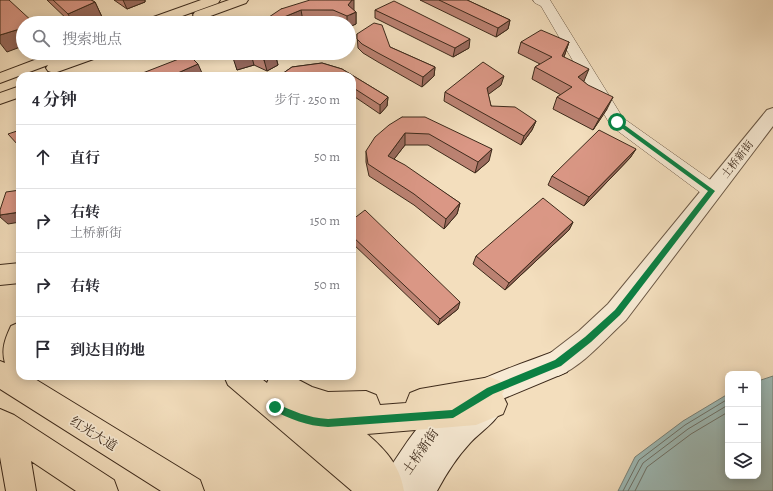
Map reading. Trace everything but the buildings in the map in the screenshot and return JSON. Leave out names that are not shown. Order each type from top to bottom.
[{"type":"main road","points":[[169,16],[213,0]]},
{"type":"main road","points":[[197,16],[241,0]]},
{"type":"main road","points":[[0,68],[22,60]]},
{"type":"main road","points":[[35,72],[56,60]]},
{"type":"main road","points":[[36,72],[74,60]]},
{"type":"main road","points":[[69,72],[95,60]]},
{"type":"main road","points":[[0,78],[16,76]]},
{"type":"main road","points":[[0,89],[16,83]]},
{"type":"main road","points":[[0,99],[16,93]]},
{"type":"main road","points":[[0,274],[16,273]]},
{"type":"main road","name":"红光大道","points":[[0,374],[189,491]]},
{"type":"main road","points":[[29,380],[52,406]]},
{"type":"main road","points":[[247,380],[317,403],[338,407],[492,398]]},
{"type":"main road","points":[[274,390],[328,423],[371,457],[383,472],[389,491]]},
{"type":"main road","points":[[274,390],[361,478],[368,487],[369,491]]},
{"type":"main road","points":[[328,423],[453,414],[476,410],[492,398]]},
{"type":"main road","points":[[2,424],[16,461],[21,491]]},
{"type":"main road","points":[[2,424],[103,491]]},
{"type":"street","points":[[539,0],[546,3],[617,122],[712,191]]},
{"type":"street","name":"土桥新街","points":[[421,491],[437,462],[455,437],[492,398],[558,363],[588,339],[617,312],[773,114]]},
{"type":"street","name":"土桥新街","points":[[394,491],[421,447],[439,425],[453,414]]},
{"type":"water","points":[[773,376],[773,491],[618,491],[635,457],[683,421],[725,396],[725,479],[761,479],[761,380]]},
{"type":"route","points":[[275,407],[297,417],[328,423],[453,414],[472,400],[490,391],[558,363],[588,339],[617,312],[712,191],[617,122]]}]
